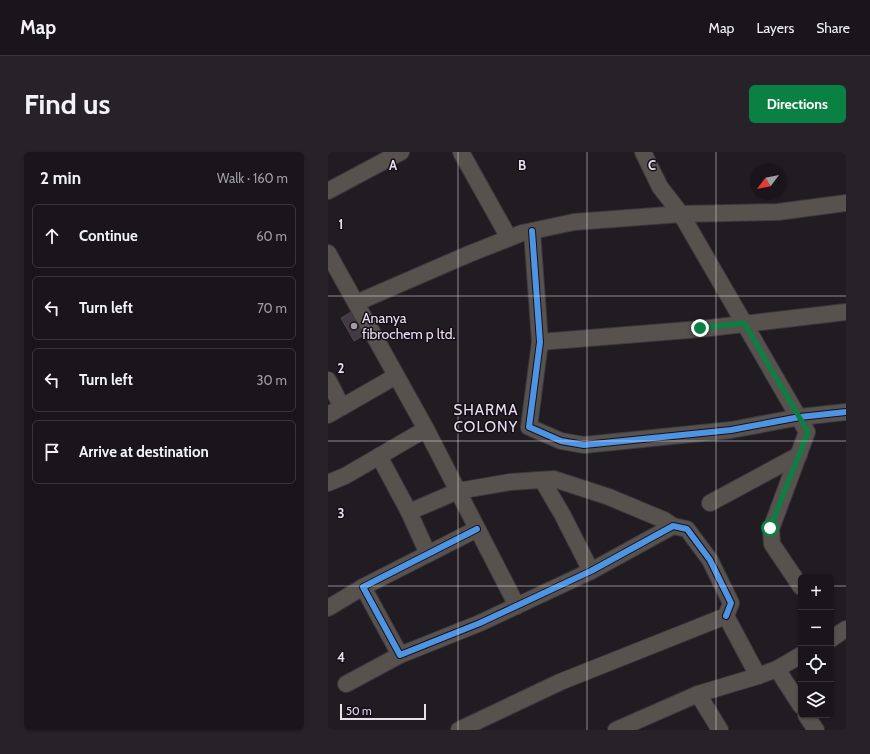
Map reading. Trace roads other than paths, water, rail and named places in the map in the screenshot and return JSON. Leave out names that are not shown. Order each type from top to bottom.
[{"type":"street","points":[[328,191],[401,152]]},
{"type":"street","points":[[461,152],[510,238]]},
{"type":"street","points":[[648,154],[660,187],[681,214],[808,432],[770,528],[772,544],[798,583]]},
{"type":"street","points":[[356,303],[510,238],[532,231],[574,222],[681,214],[778,212],[846,203]]},
{"type":"street","points":[[532,231],[540,342],[529,427],[561,441],[584,445],[731,430],[800,417],[846,412]]},
{"type":"street","points":[[328,253],[426,429],[517,606]]},
{"type":"street","points":[[540,342],[700,328],[846,312]]},
{"type":"street","points":[[328,415],[396,376]]},
{"type":"street","points":[[328,380],[342,407]]},
{"type":"street","points":[[328,483],[345,476],[426,429]]},
{"type":"street","points":[[710,503],[799,455]]},
{"type":"street","points":[[379,456],[409,512],[428,554]]},
{"type":"street","points":[[409,512],[458,491],[510,482],[554,479],[609,497],[664,520],[673,526],[687,529],[710,560],[731,603],[726,616],[560,682],[459,730]]},
{"type":"street","points":[[542,480],[562,514],[591,571]]},
{"type":"street","points":[[346,684],[400,655],[480,623],[591,571],[673,526]]},
{"type":"street","points":[[328,608],[363,587],[477,529]]},
{"type":"street","points":[[363,587],[400,655]]},
{"type":"street","points":[[726,616],[758,676]]},
{"type":"street","points":[[616,730],[638,726],[698,694],[758,676],[798,658]]},
{"type":"street","points":[[777,668],[798,701]]},
{"type":"street","points":[[698,694],[720,730]]},
{"type":"street","points":[[808,718],[816,730]]},
{"type":"place","name":"Ananya fibrochem p ltd.","points":[[354,326]]},
{"type":"district","name":"SHARMA COLONY","points":[[486,418]]}]
